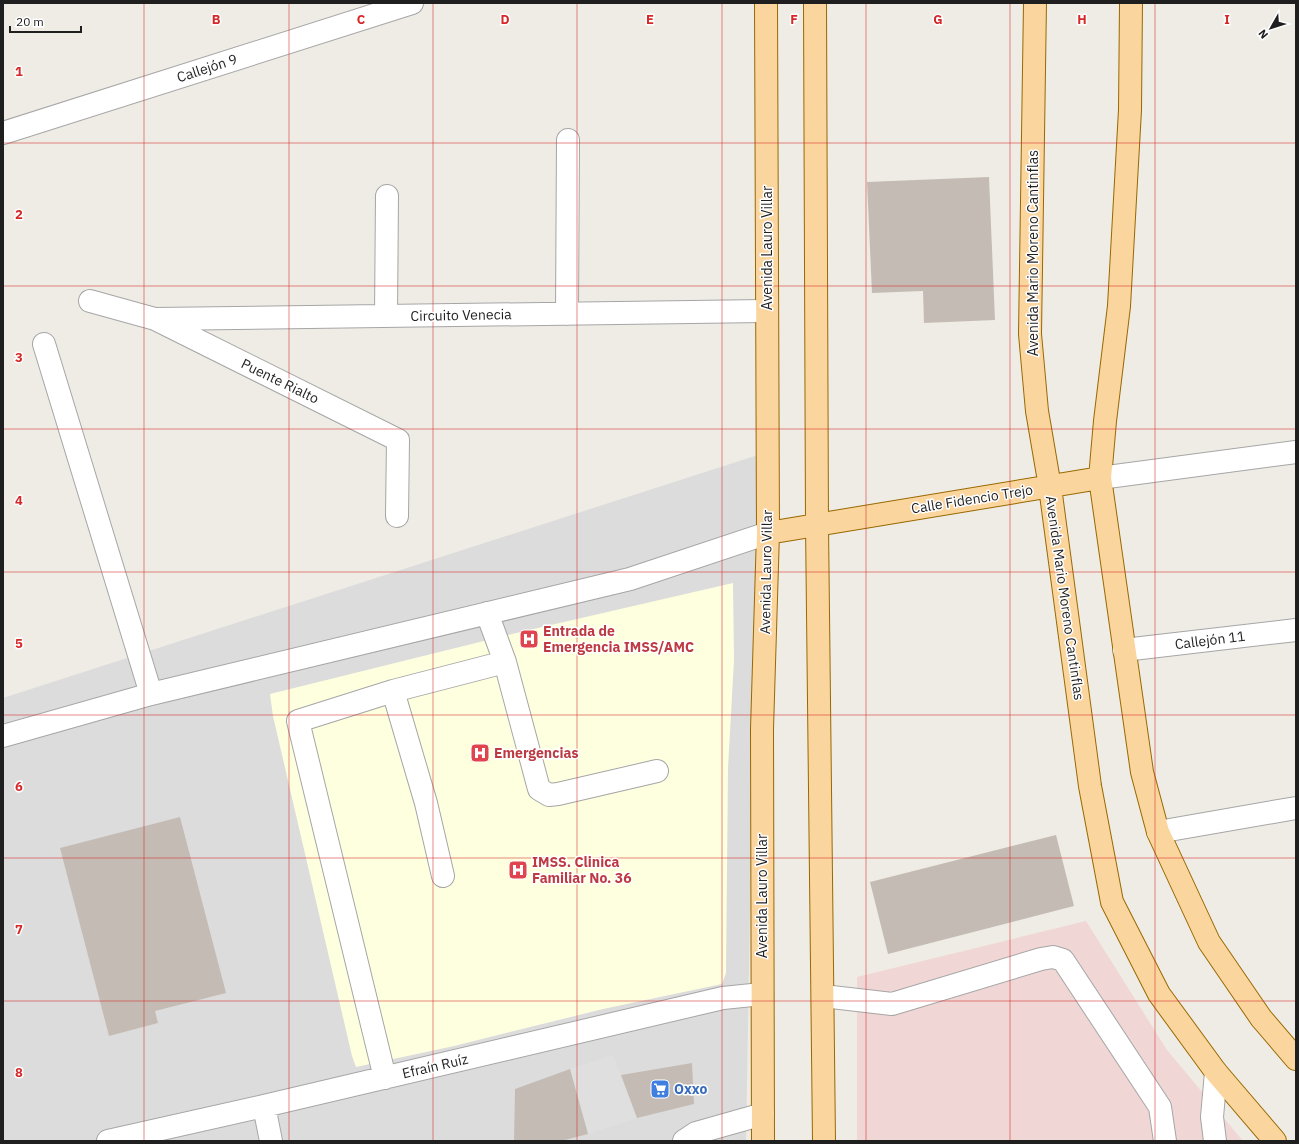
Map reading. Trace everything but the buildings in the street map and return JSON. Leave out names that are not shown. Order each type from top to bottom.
[{"type":"main road","name":"Avenida Lauro Villar","points":[[763,1141],[762,729],[768,533],[766,3]]},
{"type":"main road","points":[[815,3],[817,525],[824,1141]]},
{"type":"main road","name":"Avenida Mario Moreno Cantinflas","points":[[1036,3],[1030,334],[1037,411],[1050,487],[1090,786],[1112,902],[1159,994],[1216,1072],[1275,1141]]},
{"type":"main road","points":[[1130,3],[1130,110],[1119,306],[1105,421],[1100,478],[1142,772],[1158,832],[1209,942],[1260,1018],[1296,1059]]},
{"type":"main road","name":"Calle Fidencio Trejo","points":[[768,533],[1100,478]]},
{"type":"street","name":"Callejón 9","points":[[3,133],[412,3]]},
{"type":"street","points":[[567,314],[568,140]]},
{"type":"street","points":[[386,316],[387,196]]},
{"type":"street","name":"Puente Rialto","points":[[90,301],[155,320],[398,440],[397,516]]},
{"type":"street","name":"Circuito Venecia","points":[[155,320],[767,311]]},
{"type":"street","points":[[44,344],[151,694]]},
{"type":"street","name":"Calle Fidencio Trejo","points":[[1100,478],[1296,452]]},
{"type":"street","points":[[3,736],[151,694],[630,579],[768,533]]},
{"type":"street","points":[[487,613],[505,662],[539,789],[549,795],[558,794],[657,771]]},
{"type":"street","name":"Callejón 11","points":[[1124,650],[1296,630]]},
{"type":"street","points":[[385,1078],[298,721],[393,691],[505,662]]},
{"type":"street","points":[[393,691],[426,803],[443,876]]},
{"type":"street","points":[[1158,832],[1296,808]]},
{"type":"street","points":[[823,996],[892,1004],[1041,959],[1053,957],[1063,960],[1160,1107],[1165,1141]]},
{"type":"street","name":"Efraín Ruíz","points":[[108,1141],[385,1078],[723,998],[762,994]]},
{"type":"street","points":[[1215,1141],[1212,1117],[1216,1072]]},
{"type":"street","points":[[264,1106],[272,1141]]},
{"type":"street","points":[[684,1141],[696,1133],[763,1114]]},
{"type":"shaded area","points":[[758,455],[746,1141],[3,1141],[3,698]]},
{"type":"shaded area","name":"IMSS. Clinica Familiar No. 36","points":[[733,583],[734,660],[728,768],[726,973],[722,984],[603,1009],[454,1046],[356,1067],[352,1056],[273,716],[270,694],[512,634]]},
{"type":"shaded area","points":[[1086,921],[1167,1050],[1243,1141],[857,1141],[857,977]]},
{"type":"shaded area","points":[[613,1055],[637,1118],[588,1134],[570,1069]]},
{"type":"place","name":"Entrada de Emergencia IMSS/AMC","points":[[529,639]]},
{"type":"place","name":"Emergencias","points":[[480,753]]},
{"type":"place","name":"IMSS. Clinica Familiar No. 36","points":[[518,870]]},
{"type":"place","name":"Oxxo","points":[[660,1089]]}]
